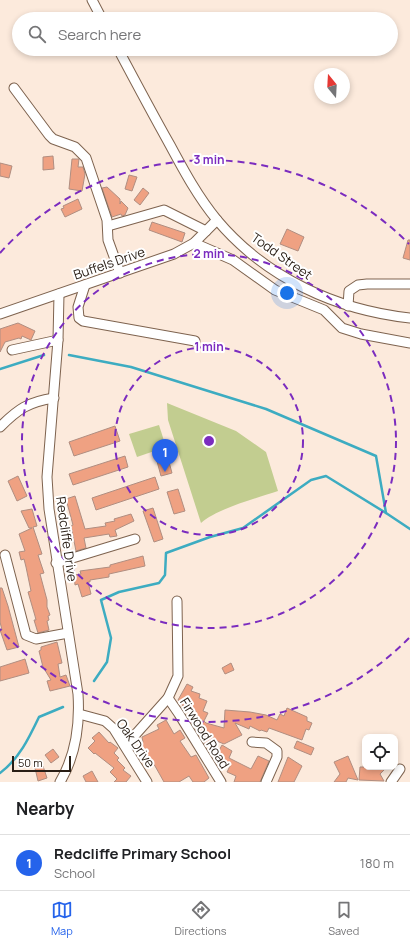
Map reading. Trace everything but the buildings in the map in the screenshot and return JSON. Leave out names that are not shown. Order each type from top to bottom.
[{"type":"street","points":[[92,0],[98,12]]},
{"type":"street","name":"Todd Street","points":[[122,56],[187,176],[218,220],[243,246],[279,273],[305,289],[348,306],[370,312],[410,318]]},
{"type":"street","points":[[14,88],[53,139],[75,147],[86,158],[108,226],[108,240],[120,273]]},
{"type":"street","points":[[108,226],[164,210],[206,231]]},
{"type":"street","name":"Buffels Drive","points":[[0,314],[174,254],[194,243],[218,220]]},
{"type":"street","points":[[194,243],[233,260],[275,290],[324,310],[342,328],[360,334],[410,343]]},
{"type":"street","points":[[348,306],[349,291],[358,285],[410,284]]},
{"type":"street","points":[[86,285],[78,307],[79,318],[84,321],[195,341]]},
{"type":"street","name":"Redcliffe Drive","points":[[59,294],[58,340],[47,477],[49,509],[56,563],[78,694],[79,714],[71,762],[60,782]]},
{"type":"street","points":[[12,350],[58,340]]},
{"type":"street","points":[[0,427],[22,407],[31,403],[54,398]]},
{"type":"street","points":[[56,563],[135,539]]},
{"type":"street","points":[[5,555],[26,635],[36,639],[68,633]]},
{"type":"street","points":[[126,745],[168,698],[178,676],[177,601]]},
{"type":"street","name":"Firwood Road","points":[[168,698],[221,782]]},
{"type":"street","name":"Oak Drive","points":[[79,714],[105,721],[114,729],[126,745],[148,782]]},
{"type":"street","points":[[252,742],[266,744],[276,751],[277,757],[266,782]]},
{"type":"street","points":[[391,782],[400,769]]},
{"type":"green space","points":[[167,403],[236,431],[266,452],[278,491],[216,513],[201,523],[168,420]]},
{"type":"green space","points":[[159,425],[166,447],[137,457],[129,434]]},
{"type":"waterway","points":[[0,369],[44,355]]},
{"type":"waterway","points":[[69,355],[131,367],[266,409],[376,456],[386,513],[410,529]]},
{"type":"waterway","points":[[94,681],[107,662],[111,638],[101,600],[119,592],[159,583],[165,575],[166,553],[210,537],[243,528],[311,480],[326,476],[386,513]]},
{"type":"waterway","points":[[0,773],[18,755],[39,717],[63,707]]},
{"type":"place","name":"Redcliffe Primary School","points":[[165,472]]}]
